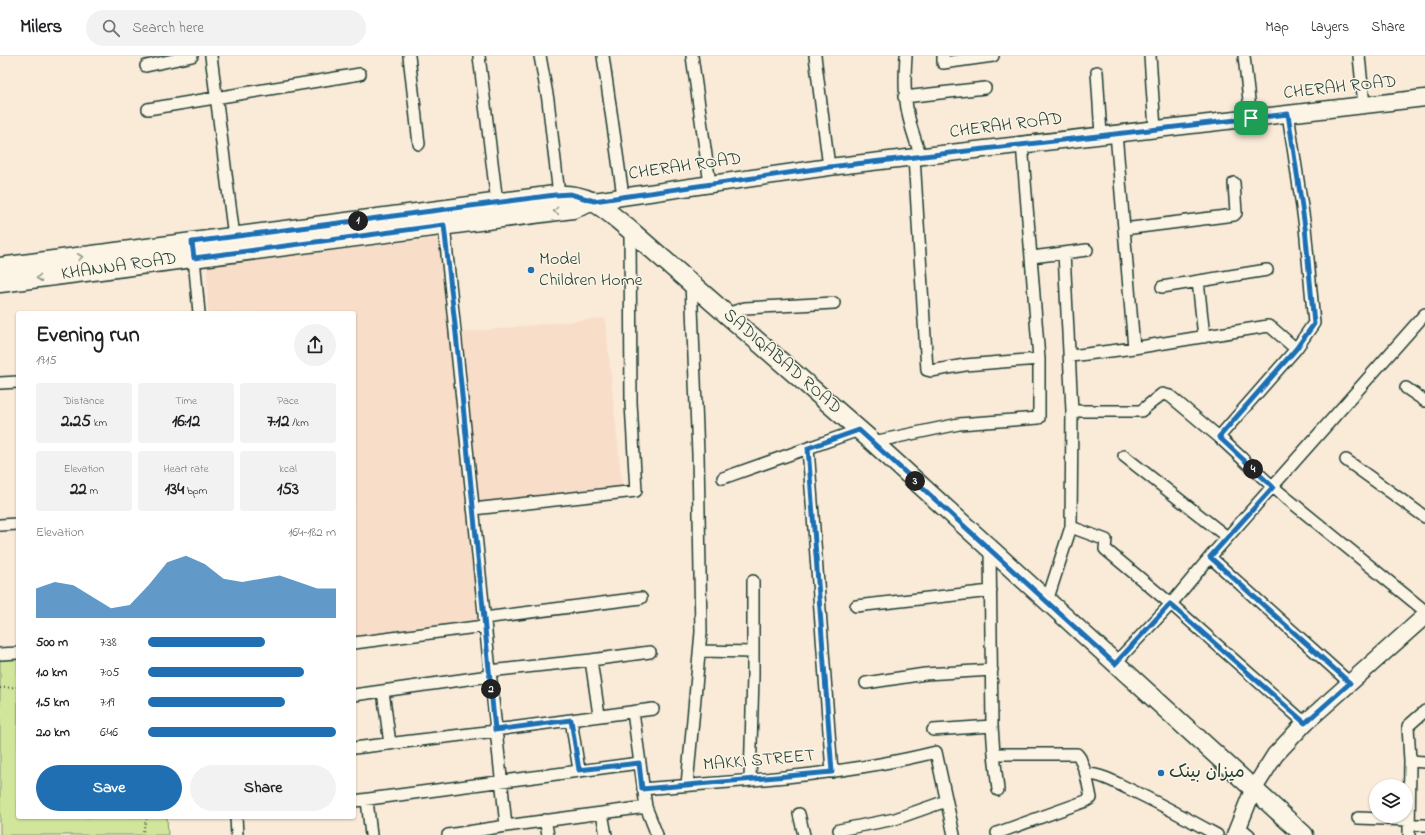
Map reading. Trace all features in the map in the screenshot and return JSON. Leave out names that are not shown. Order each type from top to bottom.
[{"type":"main road","name":"KHANNA ROAD","points":[[0,267],[193,250],[442,218],[498,203],[559,195],[570,194],[594,201]]},
{"type":"main road","name":"KHANNA ROAD","points":[[0,283],[193,250],[234,237],[442,218],[573,209],[594,201]]},
{"type":"main road","name":"SADIQABAD ROAD","points":[[594,201],[630,230],[866,436],[1304,835]]},
{"type":"street","points":[[146,66],[172,58],[192,56]]},
{"type":"street","points":[[211,56],[234,237]]},
{"type":"street","points":[[409,56],[419,144]]},
{"type":"street","points":[[479,56],[498,203]]},
{"type":"street","points":[[540,56],[548,100],[559,195]]},
{"type":"street","points":[[603,56],[623,196]]},
{"type":"street","points":[[692,56],[710,184]]},
{"type":"street","points":[[815,56],[829,167]]},
{"type":"street","points":[[906,56],[904,97],[917,157],[927,370],[965,365],[1038,360]]},
{"type":"street","points":[[943,56],[943,63],[993,56]]},
{"type":"street","points":[[1150,56],[1155,129]]},
{"type":"street","points":[[1244,56],[1251,118]]},
{"type":"street","points":[[1358,56],[1364,105]]},
{"type":"street","points":[[1097,72],[1124,229],[1134,348]]},
{"type":"street","points":[[148,109],[360,74]]},
{"type":"street","points":[[904,97],[985,88]]},
{"type":"street","name":"CHERAH ROAD","points":[[594,201],[829,167],[1425,98]]},
{"type":"street","points":[[1219,437],[1296,349],[1314,324],[1305,227],[1288,114]]},
{"type":"street","points":[[723,478],[808,448],[866,436],[959,424],[1039,418],[1038,360],[1032,257],[1022,144]]},
{"type":"street","points":[[1124,229],[1234,215],[1237,207],[1234,183]]},
{"type":"street","points":[[442,218],[506,826]]},
{"type":"street","points":[[473,509],[636,491],[631,403],[630,230]]},
{"type":"street","points":[[193,250],[199,311]]},
{"type":"street","points":[[1032,257],[1087,250]]},
{"type":"street","points":[[1047,601],[1071,527],[1072,411],[1064,253]]},
{"type":"street","points":[[1162,287],[1267,270]]},
{"type":"street","points":[[1198,281],[1204,337]]},
{"type":"street","points":[[687,785],[700,650],[701,585],[691,284]]},
{"type":"street","points":[[726,314],[745,308],[834,303]]},
{"type":"street","points":[[1115,664],[1170,604],[1227,537],[1273,487],[1425,314]]},
{"type":"street","points":[[1070,356],[1134,348],[1268,326],[1296,349]]},
{"type":"street","points":[[0,383],[16,382]]},
{"type":"street","points":[[1406,388],[1425,401]]},
{"type":"street","points":[[1072,411],[1141,411],[1162,394],[1170,396],[1219,437],[1273,487],[1425,611]]},
{"type":"street","points":[[808,448],[832,772]]},
{"type":"street","points":[[1124,456],[1227,537]]},
{"type":"street","points":[[1346,460],[1425,517]]},
{"type":"street","points":[[0,525],[16,524]]},
{"type":"street","points":[[1071,527],[1104,539],[1106,542],[1105,550],[1170,604],[1305,723]]},
{"type":"street","points":[[990,549],[992,726],[998,790]]},
{"type":"street","points":[[1210,557],[1350,683]]},
{"type":"street","points":[[750,780],[753,581]]},
{"type":"street","points":[[856,606],[991,590]]},
{"type":"street","points":[[356,643],[641,598]]},
{"type":"street","points":[[1241,832],[1253,790],[1275,755],[1305,723],[1425,616]]},
{"type":"street","points":[[700,650],[753,652]]},
{"type":"street","points":[[356,695],[489,674],[650,652]]},
{"type":"street","points":[[0,654],[16,653]]},
{"type":"street","points":[[591,660],[599,716]]},
{"type":"street","points":[[866,683],[925,674],[992,670]]},
{"type":"street","points":[[383,691],[390,744]]},
{"type":"street","points":[[356,748],[495,731],[653,709]]},
{"type":"street","points":[[1409,827],[1410,761],[1408,726],[1425,711]]},
{"type":"street","points":[[633,712],[642,789],[646,807],[657,835]]},
{"type":"street","points":[[571,720],[579,770]]},
{"type":"street","points":[[933,730],[992,726]]},
{"type":"street","name":"MAKKI STREET","points":[[642,789],[750,780],[872,767],[936,752],[954,835]]},
{"type":"street","points":[[994,754],[1077,754],[1086,774],[1091,793],[1091,798],[1086,801],[997,833]]},
{"type":"street","points":[[1410,761],[1425,762]]},
{"type":"street","points":[[356,801],[500,780],[639,763]]},
{"type":"street","points":[[1086,774],[1095,774],[1117,783],[1165,806],[1217,835]]},
{"type":"street","points":[[367,800],[371,835]]},
{"type":"street","points":[[839,830],[895,819],[946,801]]},
{"type":"street","points":[[448,835],[646,807]]},
{"type":"street","points":[[602,813],[606,835]]},
{"type":"street","points":[[799,814],[804,835]]},
{"type":"street","points":[[1358,818],[1409,827],[1425,825]]},
{"type":"street","points":[[236,819],[238,835]]},
{"type":"street","points":[[546,820],[548,835]]},
{"type":"path","points":[[0,688],[16,687]]},
{"type":"path","points":[[142,835],[146,819]]},
{"type":"shaded area","points":[[442,238],[456,333],[605,318],[622,486],[473,507],[484,626],[356,643],[356,311],[208,311],[207,263],[271,258]]},
{"type":"green space","points":[[16,653],[16,819],[167,819],[168,835],[0,835],[0,654]]},
{"type":"place","name":"Model Children Home","points":[[531,270]]},
{"type":"place","name":"میزان بینک","points":[[1161,773]]},
{"type":"route","points":[[1288,114],[1305,227],[1314,324],[1296,349],[1219,437],[1273,487],[1210,557],[1350,683],[1305,723],[1170,604],[1115,664],[859,430],[808,448],[815,560],[832,772],[792,777],[642,789],[639,763],[579,770],[571,720],[495,730],[444,225],[194,258],[192,242],[555,195],[570,194],[594,201],[829,167],[1251,118],[1288,114]]}]
